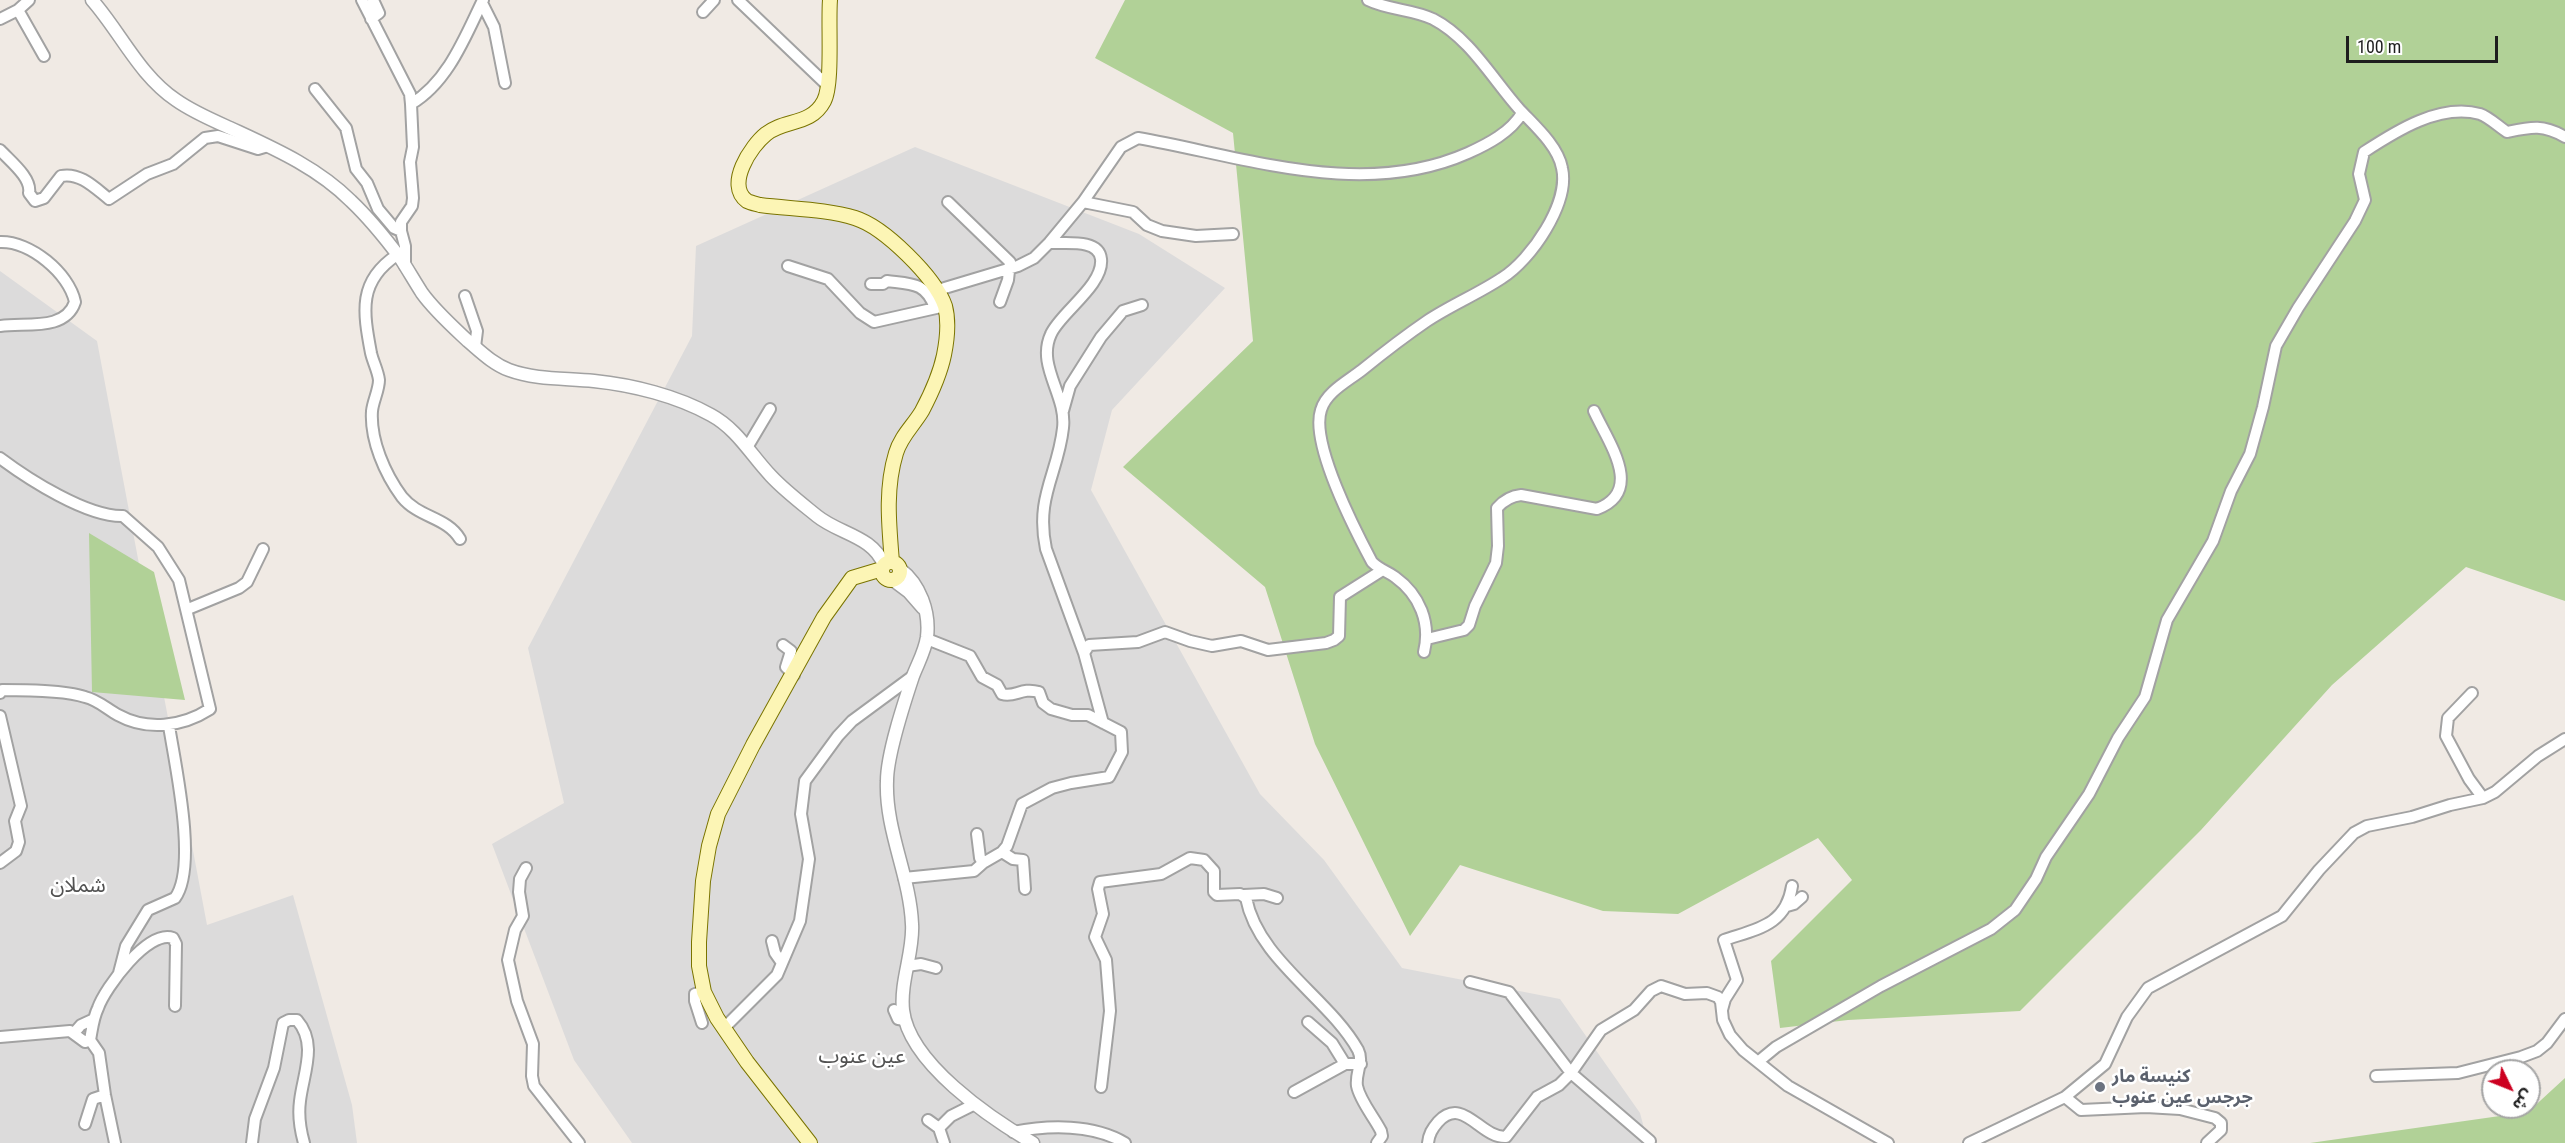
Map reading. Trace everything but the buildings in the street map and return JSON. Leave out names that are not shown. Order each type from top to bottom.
[{"type":"main road","points":[[810,1143],[747,1062],[724,1028],[704,992],[699,966],[703,881],[713,828],[735,778],[794,675],[824,617],[852,578],[889,570],[890,482],[903,436],[921,412],[942,363],[947,319],[940,307],[938,290],[882,231],[869,223],[844,216],[760,205],[747,201],[740,192],[737,180],[756,145],[767,132],[805,120],[817,111],[827,96],[830,0]]},
{"type":"street","points":[[0,19],[18,10],[29,0]]},
{"type":"street","points":[[92,0],[147,75],[161,88],[193,111],[308,167],[336,187],[368,219],[397,255],[424,295],[475,347],[491,360],[510,370],[538,376],[611,383],[680,401],[723,423],[748,446],[771,476],[794,497],[822,520],[868,543],[880,554],[889,570],[926,611],[927,639],[913,676],[894,743],[886,782],[892,826],[912,923],[903,1004],[905,1020],[910,1035],[920,1049],[973,1105],[1033,1143]]},
{"type":"street","points":[[362,0],[410,94],[414,147],[410,162],[413,198],[412,206],[401,222],[405,246],[405,266]]},
{"type":"street","points":[[371,19],[379,13],[373,0]]},
{"type":"street","points":[[703,12],[714,0]]},
{"type":"street","points":[[738,0],[828,86]]},
{"type":"street","points":[[1368,0],[1412,11],[1446,27],[1461,39],[1544,136],[1562,166],[1563,177],[1558,203],[1539,239],[1504,277],[1427,321],[1330,395],[1319,414],[1319,426],[1331,476],[1367,552],[1381,572],[1394,576],[1414,596],[1424,614],[1427,639],[1424,652]]},
{"type":"street","points":[[411,104],[425,95],[449,65],[483,2]]},
{"type":"street","points":[[483,2],[494,27],[505,83]]},
{"type":"street","points":[[18,10],[44,56]]},
{"type":"street","points":[[315,89],[346,128],[356,169],[368,183],[378,209],[394,228],[401,231]]},
{"type":"street","points":[[1759,1061],[1776,1047],[1881,986],[1991,928],[2015,910],[2036,879],[2046,857],[2089,794],[2118,738],[2145,697],[2167,620],[2213,541],[2231,491],[2250,454],[2276,346],[2366,200],[2359,174],[2364,152],[2388,136],[2450,111],[2481,114],[2507,132],[2528,128],[2549,128],[2565,136]]},
{"type":"street","points":[[938,290],[1010,268],[1034,258],[1083,202],[1121,147],[1130,140],[1138,138],[1288,168],[1398,174],[1449,161],[1487,145],[1509,128],[1522,113]]},
{"type":"street","points":[[0,150],[28,180],[31,186],[29,193],[35,201],[44,198],[61,176],[68,174],[79,177],[109,199],[147,174],[173,164],[205,138],[218,136],[258,149],[268,146]]},
{"type":"street","points":[[948,202],[1010,262],[1000,302]]},
{"type":"street","points":[[1083,202],[1133,212],[1152,228],[1162,231],[1196,236],[1233,234]]},
{"type":"street","points":[[0,242],[18,244],[38,255],[70,287],[75,302],[69,315],[62,319],[40,324],[0,326]]},
{"type":"street","points":[[1049,243],[1090,245],[1098,250],[1101,259],[1100,268],[1086,293],[1055,327],[1048,341],[1048,364],[1063,415]]},
{"type":"street","points":[[397,255],[382,267],[366,291],[372,353],[379,381],[372,410],[375,437],[390,479],[403,498],[416,510],[454,528],[460,539]]},
{"type":"street","points":[[788,266],[828,279],[860,313],[874,322],[940,307],[924,289],[887,281],[883,284],[871,284]]},
{"type":"street","points":[[465,296],[477,331],[475,347]]},
{"type":"street","points":[[1103,723],[1084,654],[1046,549],[1042,532],[1043,504],[1063,427],[1063,415],[1070,386],[1091,350],[1123,311],[1142,305]]},
{"type":"street","points":[[748,446],[770,409]]},
{"type":"street","points":[[1427,639],[1464,630],[1469,625],[1475,606],[1496,562],[1497,508],[1502,502],[1521,495],[1597,508],[1608,505],[1617,496],[1622,486],[1622,474],[1594,411]]},
{"type":"street","points":[[0,458],[33,482],[107,516],[123,516],[158,547],[179,579],[210,709],[169,726],[159,726],[130,720],[84,696],[15,690],[3,690],[0,693]]},
{"type":"street","points":[[188,609],[239,588],[247,582],[263,549]]},
{"type":"street","points":[[1084,654],[1089,645],[1138,642],[1165,632],[1212,646],[1241,641],[1268,650],[1326,643],[1339,636],[1340,597],[1381,572]]},
{"type":"street","points":[[904,878],[974,871],[1007,846],[1022,804],[1052,788],[1109,777],[1122,752],[1121,732],[1088,715],[1072,715],[1051,710],[1043,703],[1039,692],[1027,689],[1007,696],[1002,694],[997,685],[982,677],[970,656],[927,639]]},
{"type":"street","points":[[783,645],[791,651],[786,667],[794,675]]},
{"type":"street","points":[[724,1028],[773,979],[800,921],[807,884],[808,846],[801,814],[805,781],[837,736],[852,721],[913,676]]},
{"type":"street","points":[[2472,693],[2448,718],[2446,736],[2469,779],[2483,798]]},
{"type":"street","points":[[0,716],[21,806],[15,821],[19,842],[16,851],[0,862]]},
{"type":"street","points":[[119,973],[126,946],[148,910],[175,898],[181,885],[184,833],[169,726]]},
{"type":"street","points":[[1969,1143],[2065,1097],[2109,1059],[2127,1017],[2148,988],[2282,916],[2319,870],[2354,833],[2367,826],[2412,817],[2483,798],[2495,792],[2538,756],[2565,739]]},
{"type":"street","points":[[977,834],[980,858],[983,862]]},
{"type":"street","points":[[1002,852],[1013,859],[1023,860],[1025,889]]},
{"type":"street","points":[[1101,1087],[1110,1011],[1106,960],[1095,937],[1102,914],[1098,889],[1100,882],[1161,874],[1183,860],[1197,858],[1204,860],[1214,870],[1214,892],[1217,895],[1264,894],[1277,898]]},
{"type":"street","points":[[526,868],[520,879],[519,892],[523,916],[515,930],[508,960],[517,1001],[534,1044],[532,1076],[534,1086],[579,1143]]},
{"type":"street","points":[[1722,1011],[1725,999],[1737,980],[1724,940],[1766,924],[1783,913],[1792,886]]},
{"type":"street","points":[[1244,896],[1270,948],[1352,1041],[1359,1052],[1361,1064],[1357,1086],[1382,1131],[1382,1136],[1377,1143]]},
{"type":"street","points":[[1787,906],[1803,897]]},
{"type":"street","points":[[116,1143],[105,1095],[99,1053],[90,1040],[98,1006],[119,973],[144,947],[154,940],[168,936],[173,938],[176,944],[175,1006]]},
{"type":"street","points":[[772,941],[782,963]]},
{"type":"street","points":[[906,966],[921,964],[936,968]]},
{"type":"street","points":[[1470,982],[1509,992],[1571,1074],[1650,1141]]},
{"type":"street","points":[[1428,1143],[1430,1132],[1436,1124],[1445,1115],[1453,1112],[1472,1119],[1495,1136],[1509,1140],[1537,1097],[1559,1085],[1571,1074],[1601,1030],[1634,1010],[1656,988],[1662,986],[1685,994],[1713,994],[1718,997],[1723,1020],[1743,1050],[1788,1086],[1888,1143]]},
{"type":"street","points":[[702,1023],[695,994],[704,992]]},
{"type":"street","points":[[894,1010],[898,1019],[905,1020]]},
{"type":"street","points":[[74,1033],[81,1025],[94,1019]]},
{"type":"street","points":[[2376,1076],[2458,1072],[2521,1058],[2537,1051],[2547,1043],[2565,1019]]},
{"type":"street","points":[[252,1143],[255,1119],[274,1068],[281,1031],[284,1023],[297,1020],[305,1030],[309,1052],[300,1101],[300,1130],[304,1143]]},
{"type":"street","points":[[1308,1022],[1332,1043],[1345,1064]]},
{"type":"street","points":[[0,1037],[70,1031],[85,1042],[90,1040]]},
{"type":"street","points":[[1294,1092],[1345,1064],[1361,1064]]},
{"type":"street","points":[[85,1124],[93,1099],[105,1095]]},
{"type":"street","points":[[2065,1097],[2081,1110],[2146,1107],[2180,1109],[2215,1118],[2221,1123],[2221,1131],[2207,1143]]},
{"type":"street","points":[[939,1128],[951,1116],[973,1105]]},
{"type":"street","points":[[927,1120],[939,1128],[944,1143]]},
{"type":"street","points":[[1013,1132],[1031,1129],[1086,1129],[1112,1135],[1125,1143]]},
{"type":"shaded area","points":[[915,147],[1139,234],[1225,288],[1112,410],[1091,490],[1260,794],[1324,860],[1402,968],[1560,999],[1640,1113],[1648,1143],[632,1143],[574,1060],[492,844],[564,803],[528,648],[692,336],[696,246]]},
{"type":"shaded area","points":[[0,271],[97,341],[207,925],[293,895],[352,1105],[357,1143],[0,1143]]},
{"type":"green space","points":[[1125,0],[2565,0],[2565,601],[2466,567],[2332,685],[2201,830],[2020,1011],[1848,1020],[1780,1028],[1771,961],[1852,880],[1818,838],[1678,914],[1603,911],[1460,865],[1410,936],[1315,744],[1265,587],[1123,467],[1253,341],[1233,133],[1095,58]]},
{"type":"green space","points":[[89,533],[154,572],[185,700],[92,692]]},
{"type":"green space","points":[[2565,1078],[2565,1143],[2310,1143],[2481,1119],[2541,1119],[2541,1100]]},
{"type":"place","name":"كنيسة مار جرجس عين عنوب","points":[[2100,1087]]},
{"type":"district","name":"شملان","points":[[78,887]]},
{"type":"district","name":"عين عنوب","points":[[862,1058]]}]
